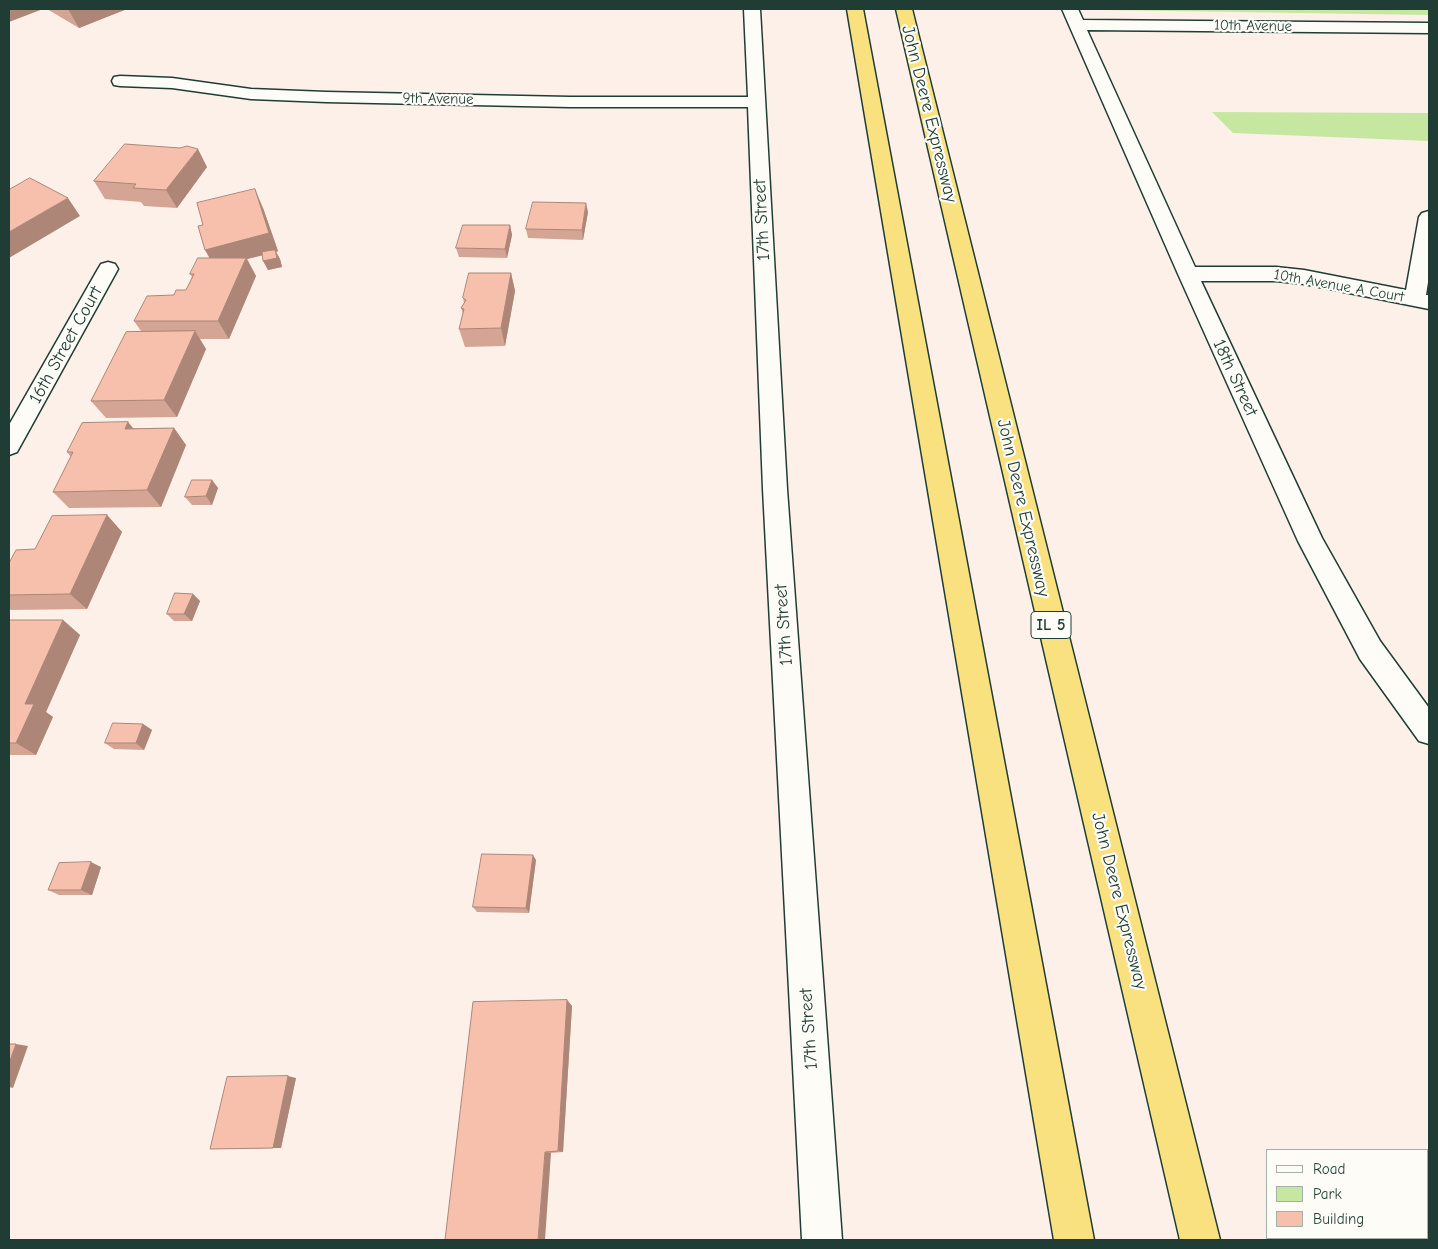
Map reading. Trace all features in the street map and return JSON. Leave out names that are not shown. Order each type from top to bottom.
[{"type":"highway","points":[[855,9],[1074,1240]]},
{"type":"highway","name":"John Deere Expressway","points":[[904,9],[1200,1240]]},
{"type":"street","name":"17th Street","points":[[752,9],[776,499],[822,1240]]},
{"type":"street","name":"10th Avenue","points":[[1074,17],[1429,28]]},
{"type":"street","name":"18th Street","points":[[1074,17],[1188,274],[1311,541],[1370,650],[1429,731]]},
{"type":"street","name":"9th Avenue","points":[[120,81],[172,83],[251,94],[326,97],[570,102],[757,102]]},
{"type":"street","points":[[1422,300],[1429,217]]},
{"type":"street","name":"16th Street Court","points":[[9,446],[108,269]]},
{"type":"street","name":"10th Avenue A Court","points":[[1188,274],[1276,274],[1304,277],[1422,300]]},
{"type":"green space","points":[[1429,9],[1429,15],[1104,10]]},
{"type":"green space","points":[[1212,112],[1429,113],[1429,141],[1233,133]]},
{"type":"building","points":[[125,144],[180,148],[187,146],[198,149],[166,190],[133,188],[136,184],[94,181]]},
{"type":"building","points":[[30,178],[68,198],[9,232],[9,190]]},
{"type":"building","points":[[255,189],[269,233],[205,250],[198,226],[203,225],[197,203]]},
{"type":"building","points":[[533,202],[586,203],[582,230],[526,229]]},
{"type":"building","points":[[463,225],[510,225],[505,249],[456,248]]},
{"type":"building","points":[[275,250],[277,258],[263,261],[262,252]]},
{"type":"building","points":[[198,258],[246,258],[218,321],[134,321],[147,296],[174,295],[176,290],[186,290],[194,274],[190,274]]},
{"type":"building","points":[[469,273],[511,273],[501,328],[459,329],[464,309],[461,308],[466,300],[463,298]]},
{"type":"building","points":[[195,331],[164,400],[91,401],[126,332]]},
{"type":"building","points":[[128,422],[125,429],[174,428],[147,490],[53,492],[73,452],[67,452],[82,423]]},
{"type":"building","points":[[192,480],[212,480],[206,496],[185,497]]},
{"type":"building","points":[[107,515],[70,594],[9,595],[9,563],[16,550],[35,549],[52,516]]},
{"type":"building","points":[[175,593],[193,594],[184,614],[167,614]]},
{"type":"building","points":[[9,620],[63,620],[25,704],[34,704],[16,743],[9,743]]},
{"type":"building","points":[[113,723],[143,724],[136,743],[105,743]]},
{"type":"building","points":[[482,854],[533,855],[526,908],[473,907]]},
{"type":"building","points":[[91,862],[81,890],[48,890],[59,863]]},
{"type":"building","points":[[567,1000],[558,1151],[545,1152],[538,1240],[445,1240],[473,1002]]},
{"type":"building","points":[[9,1044],[16,1044],[9,1063]]},
{"type":"building","points":[[288,1076],[273,1148],[210,1149],[227,1077]]}]
